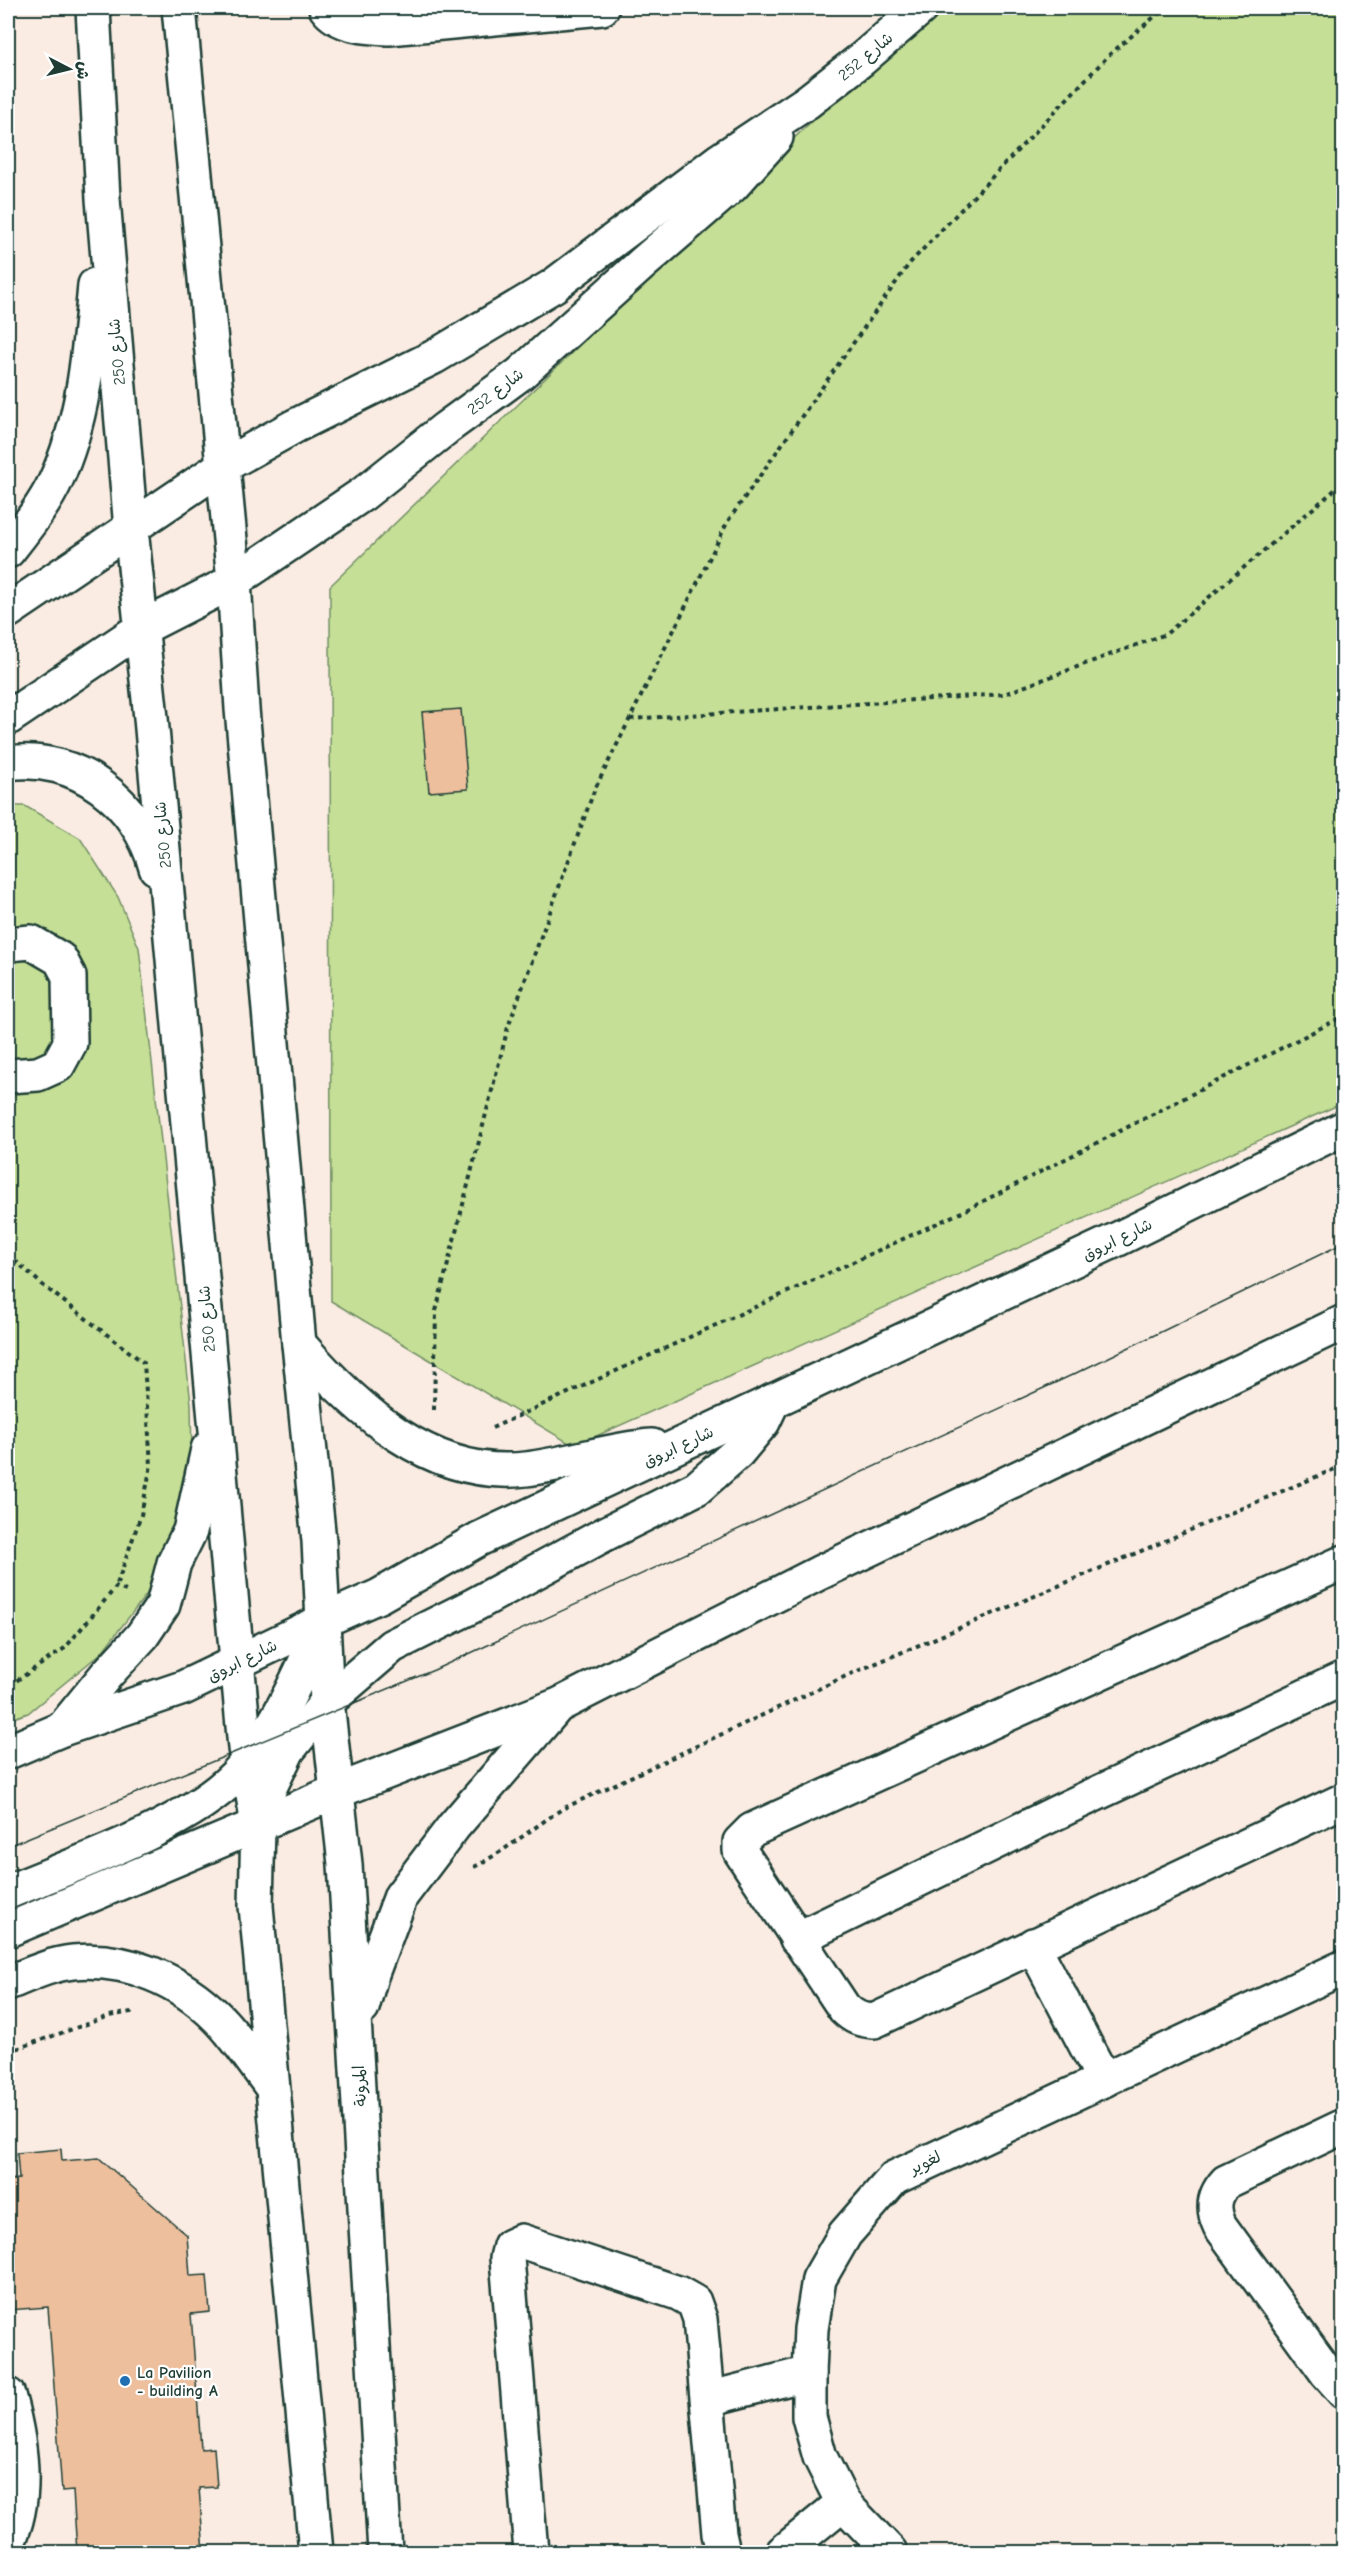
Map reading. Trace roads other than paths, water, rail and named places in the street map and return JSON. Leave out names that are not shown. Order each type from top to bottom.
[{"type":"street","name":"شارع 250","points":[[92,8],[103,199],[131,529],[171,929],[238,1663]]},
{"type":"street","points":[[8,1892],[158,1828],[219,1789],[248,1760],[285,1704],[325,1620],[242,710],[234,581],[179,8]]},
{"type":"street","points":[[326,8],[331,14],[358,26],[390,28],[602,8]]},
{"type":"street","name":"شارع 252","points":[[8,611],[223,466],[295,426],[434,357],[553,286],[720,160],[807,102],[862,59],[921,8]]},
{"type":"street","name":"شارع 252","points":[[8,718],[142,628],[234,581],[363,494],[446,428],[520,374],[732,186],[807,102]]},
{"type":"street","points":[[8,551],[54,485],[72,442],[88,361],[103,199]]},
{"type":"street","points":[[8,763],[45,763],[74,771],[98,784],[123,805],[142,831],[155,864],[171,929]]},
{"type":"street","points":[[8,944],[31,942],[60,959],[69,976],[70,1043],[58,1065],[38,1074],[8,1076]]},
{"type":"street","name":"شارع ابروق","points":[[8,1752],[62,1729],[183,1688],[238,1663],[379,1596],[479,1539],[1118,1239],[1344,1128]]},
{"type":"street","points":[[8,1930],[338,1791],[559,1705],[819,1573],[1344,1322]]},
{"type":"street","points":[[299,1344],[328,1377],[363,1410],[434,1455],[458,1464],[493,1469],[522,1469],[561,1464],[649,1446],[678,1446]]},
{"type":"street","points":[[258,1825],[270,1787],[288,1750],[327,1702],[392,1646],[697,1488],[738,1452],[763,1422],[773,1401]]},
{"type":"street","points":[[62,1729],[142,1636],[163,1605],[174,1563],[190,1531],[204,1477],[215,1411]]},
{"type":"street","points":[[1344,1562],[745,1834],[740,1842],[740,1851],[844,2008],[852,2016],[874,2021],[1344,1800]]},
{"type":"street","name":"المرونة","points":[[325,1620],[327,1702],[338,1791],[356,2030],[385,2553]]},
{"type":"street","points":[[238,1663],[248,1760],[258,1825],[256,1906],[316,2553]]},
{"type":"street","points":[[797,1939],[1068,1807],[1344,1678]]},
{"type":"street","points":[[356,2030],[371,1976],[401,1896],[433,1854],[559,1705]]},
{"type":"street","points":[[1033,1945],[1104,2080]]},
{"type":"street","points":[[8,1983],[72,1962],[129,1965],[163,1978],[192,1995],[219,2019],[272,2087]]},
{"type":"street","name":"لغوير","points":[[890,2553],[843,2503],[820,2457],[809,2417],[812,2329],[819,2279],[845,2234],[894,2178],[1344,1967]]},
{"type":"street","points":[[1338,2376],[1220,2226],[1215,2215],[1214,2202],[1218,2191],[1226,2182],[1344,2126]]},
{"type":"street","points":[[531,2553],[507,2258],[510,2246],[515,2242],[526,2242],[678,2293],[694,2302],[700,2319],[719,2534],[723,2553]]},
{"type":"street","points":[[708,2399],[809,2373]]},
{"type":"street","points":[[8,2395],[19,2433],[21,2495],[8,2542]]},
{"type":"street","points":[[783,2553],[843,2503]]},
{"type":"tram line","points":[[8,1846],[434,1670],[1072,1375],[1344,1243]]},
{"type":"place","name":"La Pavilion - building A","points":[[125,2381]]}]
